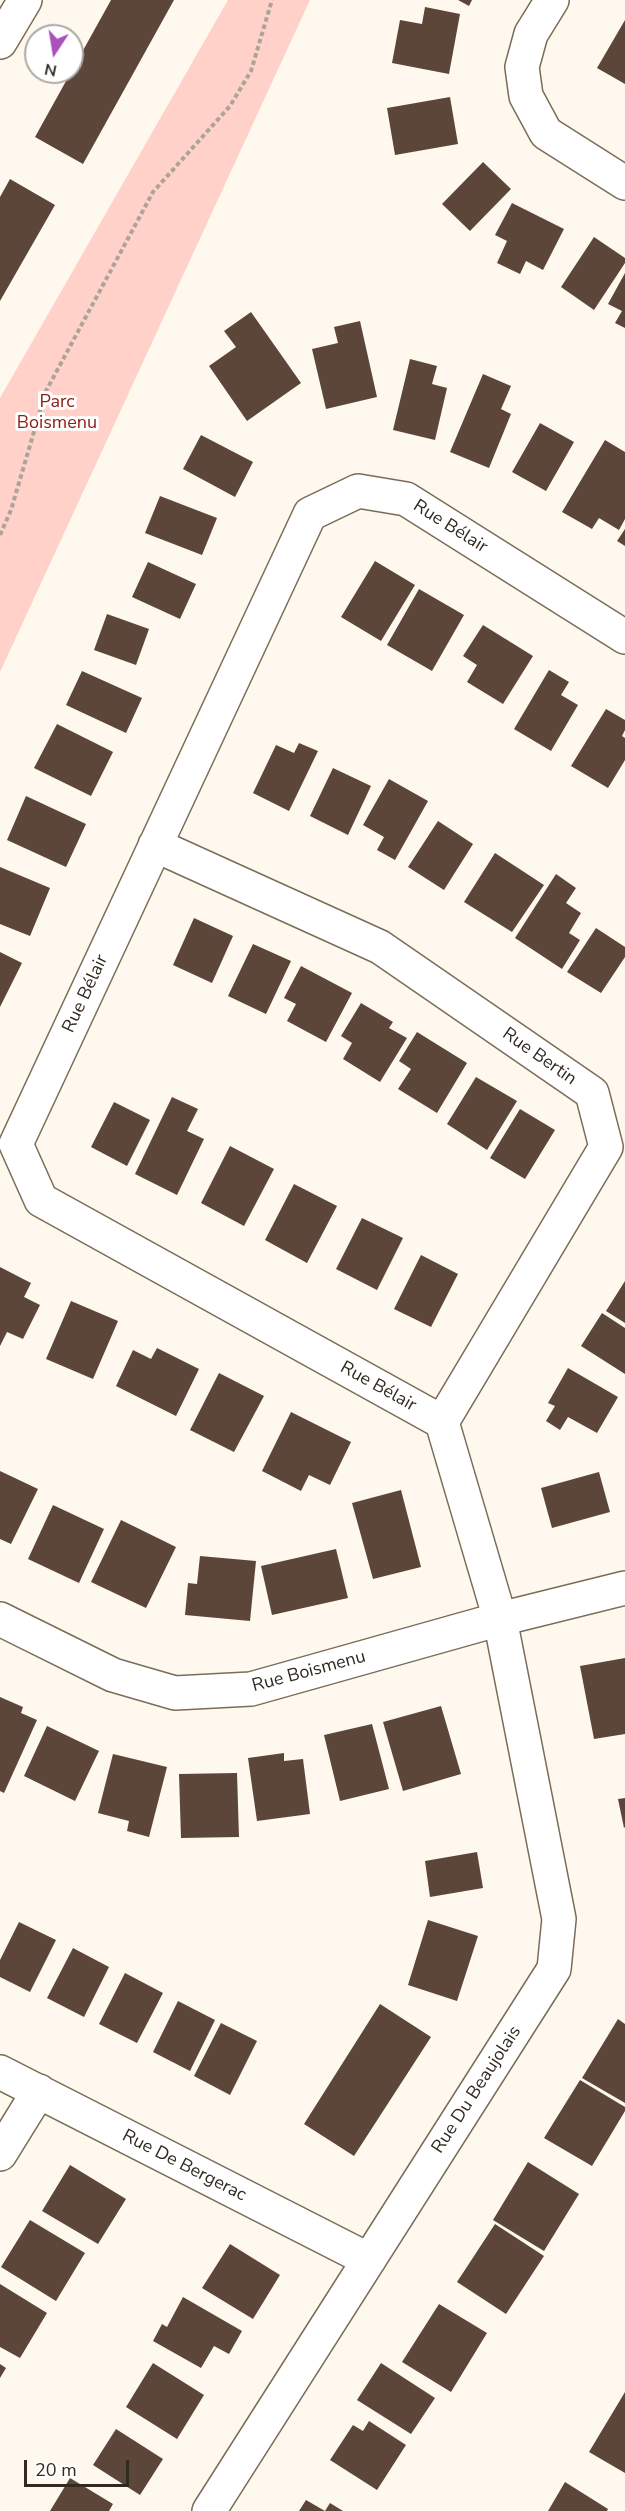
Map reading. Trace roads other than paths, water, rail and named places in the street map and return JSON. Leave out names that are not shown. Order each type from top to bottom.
[{"type":"street","points":[[0,42],[25,0]]},
{"type":"street","points":[[552,0],[531,34],[522,67],[526,96],[546,133],[625,183]]},
{"type":"street","name":"Rue Bélair","points":[[442,1422],[40,1200],[16,1144],[310,514],[358,491],[405,499],[625,637]]},
{"type":"street","name":"Rue Bertin","points":[[155,845],[380,947],[592,1093],[606,1147],[442,1422]]},
{"type":"street","points":[[442,1422],[500,1619]]},
{"type":"street","name":"Rue Boismenu","points":[[0,1619],[113,1675],[175,1693],[251,1689],[500,1619],[625,1588]]},
{"type":"street","name":"Rue Du Beaujolais","points":[[209,2511],[554,1969],[559,1919],[500,1619]]},
{"type":"street","name":"Rue De Bergerac","points":[[0,2072],[369,2260]]},
{"type":"street","points":[[0,2154],[39,2091]]},
{"type":"park label","name":"Parc Boismenu","points":[[57,413]]}]
